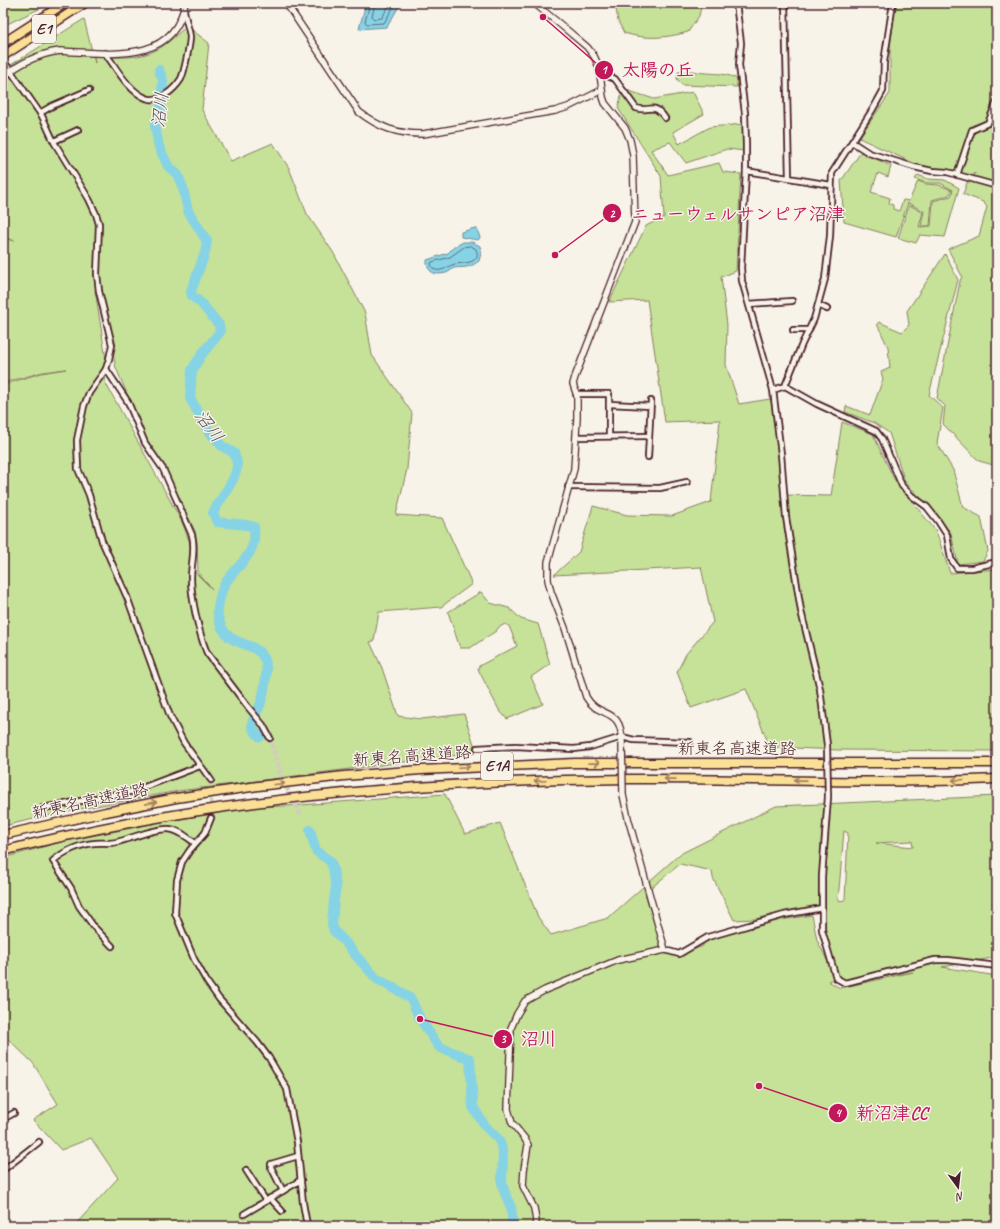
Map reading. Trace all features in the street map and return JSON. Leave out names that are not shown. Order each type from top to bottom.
[{"type":"highway","name":"E1","points":[[3,43],[65,3]]},
{"type":"highway","name":"E1","points":[[3,56],[85,3]]},
{"type":"highway","name":"新東名高速道路","points":[[3,835],[176,798],[258,786],[336,777],[421,770],[591,763],[997,764]]},
{"type":"highway","name":"新東名高速道路","points":[[3,851],[88,830],[198,810],[334,793],[419,786],[487,782],[632,779],[920,782],[997,779]]},
{"type":"street","points":[[3,77],[9,70],[48,53],[60,51],[105,53],[136,52],[152,48],[166,38],[172,31],[181,18],[185,3]]},
{"type":"street","points":[[286,3],[359,112],[366,118],[396,132],[404,134],[423,134],[555,111],[568,107],[602,90]]},
{"type":"street","points":[[534,3],[587,47],[594,56],[599,67],[605,103],[625,128],[630,140],[633,155],[635,222],[573,384],[576,394],[577,437],[574,469],[548,562],[548,580],[565,628],[586,697],[590,704],[612,715],[620,724],[622,740],[623,796],[665,950]]},
{"type":"street","points":[[736,3],[741,43],[739,66],[745,113],[746,171],[740,268],[742,281],[774,390],[786,516],[801,611],[820,689],[828,745],[828,797],[822,876],[822,930],[836,978],[845,983],[935,960],[948,960],[997,966]]},
{"type":"street","points":[[785,3],[789,178]]},
{"type":"street","points":[[774,390],[785,386],[814,319],[818,306],[828,260],[832,173],[884,91],[884,62],[893,3]]},
{"type":"street","points":[[105,53],[116,70],[133,89],[146,98],[160,98],[170,91],[181,79],[186,61],[190,38],[184,10]]},
{"type":"street","points":[[3,60],[40,113],[54,141],[89,198],[99,224],[97,274],[99,291],[112,345],[106,369],[89,394],[84,406],[77,440],[78,469],[89,495],[102,541],[127,597],[170,716],[184,743],[211,780]]},
{"type":"street","points":[[599,67],[615,78],[636,108],[658,109],[666,118]]},
{"type":"street","points":[[40,113],[52,106],[89,90]]},
{"type":"street","points":[[958,175],[972,130],[988,123],[997,101]]},
{"type":"street","points":[[54,141],[78,130]]},
{"type":"street","points":[[852,142],[869,153],[914,167],[932,171],[947,172],[997,186]]},
{"type":"street","points":[[746,171],[831,185]]},
{"type":"street","points":[[749,304],[792,301]]},
{"type":"street","points":[[818,306],[827,310]]},
{"type":"street","points":[[793,330],[808,330]]},
{"type":"street","points":[[106,369],[128,402],[145,443],[162,469],[192,535],[194,543],[191,579],[194,606],[204,646],[212,659],[263,725],[270,738]]},
{"type":"street","points":[[785,386],[817,404],[876,431],[882,438],[902,486],[912,496],[927,507],[938,521],[946,535],[951,559],[957,568],[972,568],[997,562]]},
{"type":"street","points":[[576,394],[609,394],[609,436]]},
{"type":"street","points":[[609,404],[650,403],[648,457]]},
{"type":"street","points":[[577,437],[649,436]]},
{"type":"street","points":[[568,487],[660,488],[687,482]]},
{"type":"street","points":[[477,748],[515,746],[574,749],[622,740],[690,742]]},
{"type":"street","points":[[43,808],[134,791],[200,766]]},
{"type":"street","points":[[211,818],[204,833],[195,843],[180,867],[177,880],[175,913],[194,959],[207,982],[219,999],[269,1058],[287,1089],[297,1142],[306,1220],[308,1226]]},
{"type":"street","points":[[112,946],[94,927],[79,906],[71,888],[53,861],[60,854],[81,846],[94,843],[118,842],[144,832],[158,830],[169,829],[175,831],[195,843]]},
{"type":"street","points":[[535,1226],[536,1221],[534,1208],[523,1186],[528,1145],[512,1123],[508,1108],[511,1028],[525,1001],[544,990],[618,960],[665,950],[679,954],[708,937],[784,915],[822,908]]},
{"type":"street","points":[[3,1119],[14,1113]]},
{"type":"street","points":[[3,1170],[39,1142]]},
{"type":"street","points":[[283,1191],[271,1167],[271,1164],[298,1156]]},
{"type":"street","points":[[246,1170],[268,1199],[282,1211]]},
{"type":"street","points":[[244,1214],[301,1180]]},
{"type":"green space","points":[[3,3],[44,3],[41,8],[3,26]]},
{"type":"green space","points":[[615,3],[702,3],[699,16],[688,32],[672,36],[640,37],[624,33],[618,21]]},
{"type":"green space","points":[[896,3],[997,3],[997,96],[985,122],[973,125],[956,170],[931,169],[913,163],[859,138],[890,93],[890,47]]},
{"type":"green space","points":[[84,19],[95,63],[94,56],[127,57],[143,55],[158,49],[187,26],[209,43],[202,110],[231,161],[273,143],[289,168],[307,214],[333,252],[365,313],[372,355],[412,413],[407,469],[396,515],[442,518],[472,584],[441,607],[379,612],[374,641],[370,642],[382,668],[398,716],[422,719],[464,714],[474,744],[475,753],[178,791],[69,811],[3,826],[3,385],[41,373],[66,369],[43,372],[3,383],[3,238],[15,241],[3,237],[3,70]],"holes":[[[95,290],[99,291],[116,368],[146,438],[163,466],[195,531],[198,573],[212,589],[193,570],[190,543],[182,522],[105,382],[107,366]]]},
{"type":"green space","points":[[693,71],[727,75],[737,79],[737,87],[682,85],[677,79],[678,72]]},
{"type":"green space","points":[[623,89],[654,99],[693,92],[704,114],[673,132],[679,144],[710,127],[744,124],[745,151],[727,149],[686,163],[670,142],[651,150],[668,175],[719,163],[723,172],[741,174],[736,271],[721,277],[727,325],[726,365],[739,404],[770,399],[773,405],[784,495],[831,496],[842,422],[873,434],[894,479],[936,531],[950,573],[997,569],[997,751],[839,750],[770,747],[746,689],[691,708],[677,672],[686,654],[713,622],[701,567],[554,575],[579,552],[593,506],[627,515],[672,516],[711,502],[720,420],[665,422],[647,300],[609,302],[646,226],[664,217],[661,176],[618,108]]},
{"type":"green space","points":[[997,103],[997,184],[974,177],[975,173],[973,178],[956,173],[972,130],[992,120]]},
{"type":"green space","points":[[861,152],[891,166],[888,177],[878,173],[871,192],[890,198],[889,203],[893,205],[893,209],[899,211],[903,200],[909,201],[918,181],[926,184],[939,185],[952,190],[949,195],[932,200],[930,226],[921,226],[924,211],[908,203],[896,237],[844,222],[841,181]]},
{"type":"green space","points":[[918,175],[928,179],[945,180],[959,188],[945,237],[920,235],[916,243],[898,238],[909,205],[923,212],[919,227],[931,226],[933,201],[951,196],[953,190],[940,183],[926,183],[915,179]]},
{"type":"green space","points":[[968,180],[997,188],[997,466],[979,461],[943,424],[945,406],[937,398],[962,276],[948,249],[979,236],[987,207],[983,202],[963,194]]},
{"type":"green space","points":[[945,254],[958,280],[929,395],[943,408],[937,443],[953,470],[963,507],[981,517],[988,551],[983,561],[958,564],[951,533],[930,507],[905,482],[889,433],[874,423],[845,412],[846,406],[870,415],[883,379],[881,372],[890,368],[888,347],[877,324],[879,322],[902,332],[909,325],[907,311]]},
{"type":"green space","points":[[481,592],[490,603],[509,608],[521,619],[538,624],[550,664],[531,677],[543,704],[507,719],[499,710],[478,669],[479,666],[517,646],[509,626],[505,624],[470,648],[460,648],[448,612]]},
{"type":"green space","points":[[445,794],[465,834],[500,823],[538,917],[551,935],[608,918],[680,854],[776,806],[997,796],[997,937],[992,958],[942,967],[997,976],[997,1226],[74,1226],[118,1178],[91,1138],[61,1150],[33,1120],[58,1104],[33,1063],[3,1035],[3,858],[61,842],[162,822],[249,807],[287,806]],"holes":[[[844,831],[848,833],[845,900],[838,901]],[[912,841],[913,847],[876,843]],[[680,864],[712,871],[713,878],[734,920],[755,919],[814,907],[823,903],[822,930],[833,970],[845,983],[913,972],[840,988],[828,981],[836,978],[817,940],[812,915],[781,920],[703,940],[703,946],[680,955],[668,951],[619,962],[580,979],[576,978],[632,954],[662,949],[645,893]]]},
{"type":"water","points":[[366,3],[401,3],[387,27],[359,29]]},
{"type":"water","points":[[475,228],[477,229],[480,238],[478,240],[461,237],[461,232]]},
{"type":"water","points":[[463,242],[472,242],[480,246],[481,253],[479,261],[471,266],[454,268],[447,273],[442,274],[432,272],[428,268],[427,260],[448,253],[454,247]]},
{"type":"waterway","name":"沼川","points":[[159,70],[163,80],[160,116],[155,126],[159,147],[168,166],[178,175],[183,188],[188,211],[207,241],[205,253],[191,291],[192,296],[201,303],[219,325],[220,332],[202,354],[192,370],[190,398],[207,429],[222,446],[234,453],[237,463],[234,477],[213,513],[217,522],[254,527],[253,545],[246,558],[226,582],[220,598],[218,612],[219,620],[228,636],[255,649],[265,660],[266,677],[264,691],[252,725],[260,737]]},
{"type":"waterway","name":"沼川","points":[[310,830],[316,851],[330,861],[333,868],[336,887],[332,924],[334,931],[377,979],[411,999],[420,1019],[439,1047],[470,1059],[473,1107],[485,1126],[499,1140],[503,1152],[502,1183],[511,1207],[513,1226]]},
{"type":"tunnel","points":[[270,738],[282,778],[301,816]]},
{"type":"tunnel","points":[[211,780],[211,818]]},
{"type":"place","name":"太陽の丘","points":[[543,17]]},
{"type":"place","name":"ニューウェルサンピア沼津","points":[[555,255]]},
{"type":"place","name":"沼川","points":[[420,1019]]},
{"type":"place","name":"新沼津CC","points":[[759,1086]]}]
